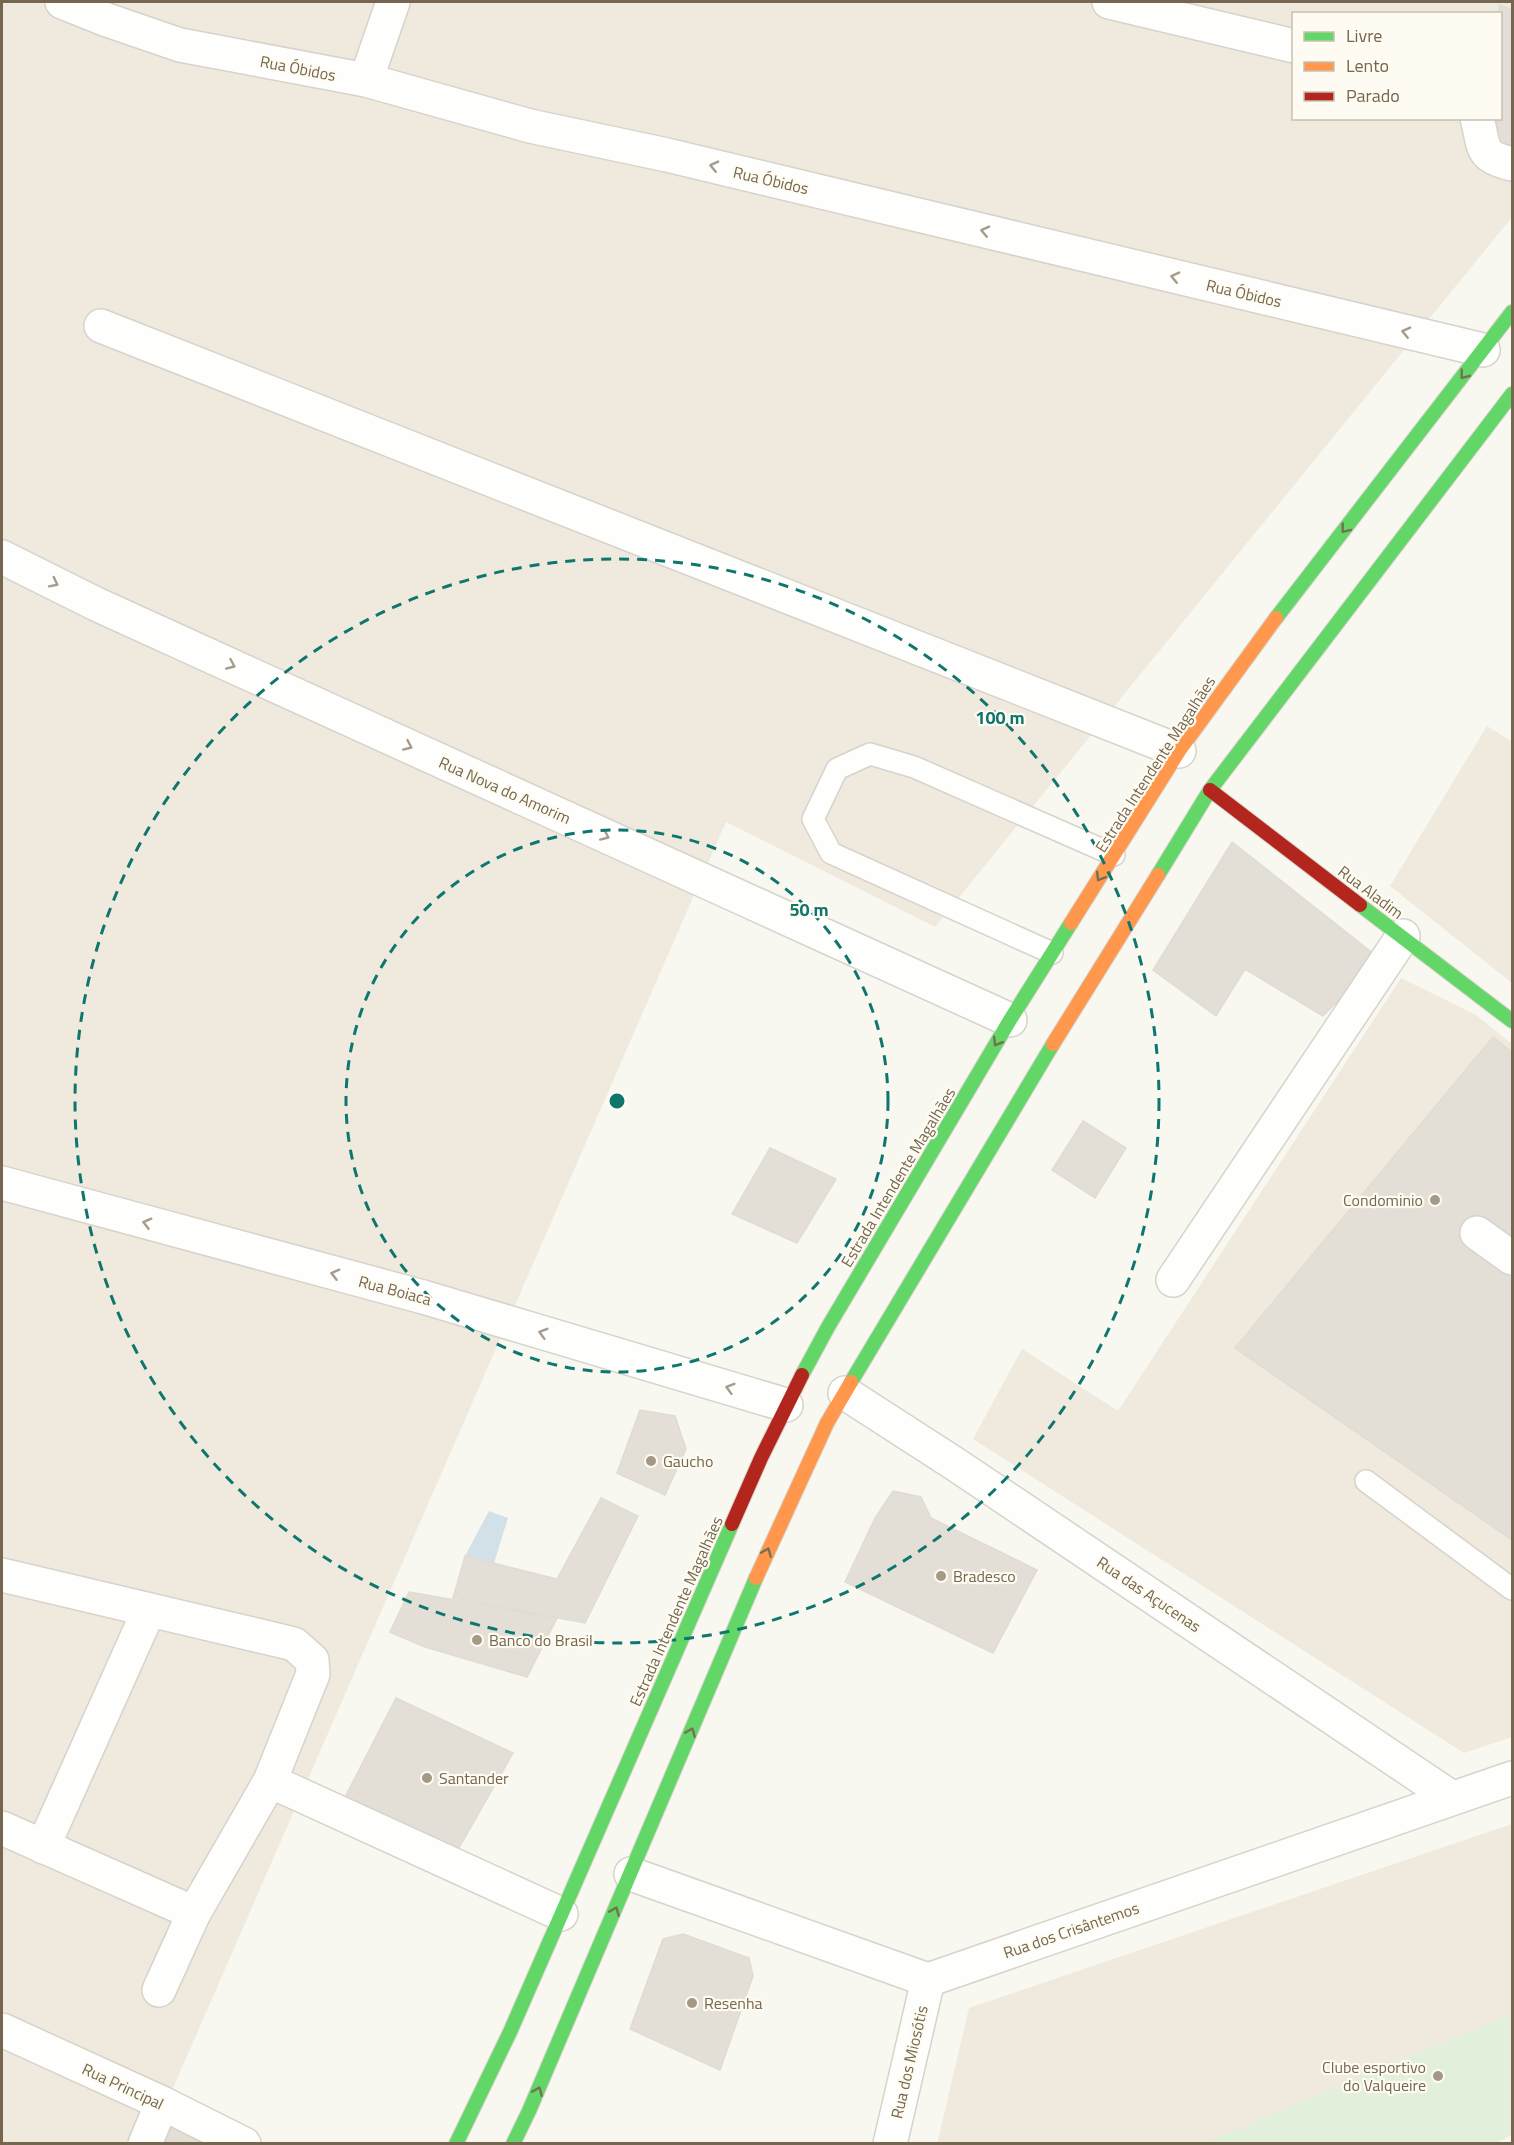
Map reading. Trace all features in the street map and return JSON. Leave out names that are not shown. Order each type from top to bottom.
[{"type":"main road","name":"Estrada Intendente Magalhães","points":[[456,2144],[510,2032],[761,1458],[786,1405],[834,1317],[1010,1020],[1179,752],[1257,642],[1512,312]]},
{"type":"main road","points":[[513,2144],[631,1874],[779,1525],[827,1423],[1049,1051],[1210,790],[1512,394]]},
{"type":"main road","name":"Rua Aladim","points":[[1210,790],[1512,1021]]},
{"type":"street","name":"Rua Óbidos","points":[[62,2],[180,45],[366,80],[530,126],[667,155],[1483,350]]},
{"type":"street","points":[[366,80],[393,2]]},
{"type":"street","points":[[1109,2],[1292,46]]},
{"type":"street","points":[[1478,120],[1486,153],[1496,160],[1512,164]]},
{"type":"street","points":[[101,326],[1179,752]]},
{"type":"street","name":"Rua Nova do Amorim","points":[[2,557],[96,604],[1010,1020]]},
{"type":"street","points":[[1173,1280],[1402,936]]},
{"type":"street","name":"Rua Boiaca","points":[[2,1183],[423,1297],[786,1405]]},
{"type":"street","points":[[1477,1233],[1512,1258]]},
{"type":"street","name":"Rua das Açucenas","points":[[845,1393],[955,1464],[1452,1797]]},
{"type":"street","points":[[2,1575],[294,1644],[312,1660],[313,1674],[270,1781],[194,1913],[159,1990]]},
{"type":"street","points":[[43,1847],[149,1610]]},
{"type":"street","name":"Rua dos Crisântemos","points":[[928,1980],[1512,1778]]},
{"type":"street","points":[[270,1781],[561,1914]]},
{"type":"street","points":[[2,1828],[194,1913]]},
{"type":"street","points":[[631,1874],[928,1980]]},
{"type":"street","name":"Rua dos Miosótis","points":[[891,2144],[928,1980]]},
{"type":"street","name":"Rua Principal","points":[[3,2037],[162,2103],[244,2144]]},
{"type":"street","points":[[145,2144],[162,2103]]},
{"type":"lane","points":[[1052,953],[831,853],[813,819],[837,769],[870,754],[914,767],[1114,855]]},
{"type":"lane","points":[[1366,1481],[1512,1589]]},
{"type":"shaded area","points":[[2,2],[1512,2],[1512,217],[935,927],[726,822],[149,2143],[2,2144]]},
{"type":"shaded area","points":[[1487,726],[1512,742],[1512,983],[1390,886]]},
{"type":"shaded area","points":[[1401,978],[1476,1015],[1512,1044],[1512,1737],[1464,1753],[973,1439],[1022,1349],[1118,1411]]},
{"type":"shaded area","points":[[489,1511],[508,1518],[494,1563],[465,1556]]},
{"type":"shaded area","points":[[1512,1824],[1512,2019],[1206,2143],[937,2144],[969,2008]]},
{"type":"green space","name":"Clube esportivo do Valqueire","points":[[1512,2014],[1512,2135],[1496,2143],[1204,2143]]},
{"type":"building","points":[[1499,5],[1512,10],[1512,149],[1494,146],[1495,120],[1502,120],[1502,12],[1499,12]]},
{"type":"building","points":[[1232,842],[1379,958],[1323,1016],[1245,969],[1216,1016],[1153,970]]},
{"type":"building","name":"Condominio","points":[[1493,1037],[1512,1052],[1512,1540],[1235,1348]]},
{"type":"building","points":[[1083,1121],[1126,1148],[1095,1198],[1052,1170]]},
{"type":"building","points":[[770,1148],[836,1179],[797,1243],[732,1214]]},
{"type":"building","name":"Gaucho","points":[[640,1410],[675,1416],[686,1449],[665,1495],[617,1473]]},
{"type":"building","name":"Bradesco","points":[[893,1491],[921,1497],[931,1518],[1037,1570],[993,1653],[845,1582],[875,1518]]},
{"type":"building","points":[[601,1498],[638,1516],[585,1623],[453,1598],[465,1556],[557,1579]]},
{"type":"building","name":"Banco do Brasil","points":[[409,1592],[557,1618],[527,1677],[425,1647],[390,1632]]},
{"type":"building","name":"Santander","points":[[396,1698],[513,1753],[456,1853],[342,1803]]},
{"type":"building","name":"Resenha","points":[[683,1934],[749,1958],[753,1976],[720,2070],[630,2029],[663,1939]]},
{"type":"building","points":[[171,2128],[205,2144],[163,2144]]},
{"type":"traffic: fast","points":[[1276,618],[1512,312]]},
{"type":"traffic: fast","points":[[1158,875],[1210,790],[1512,394]]},
{"type":"traffic: fast","points":[[1360,905],[1512,1021]]},
{"type":"traffic: fast","points":[[802,1375],[828,1327],[1010,1020],[1071,923]]},
{"type":"traffic: fast","points":[[851,1382],[1053,1044]]},
{"type":"traffic: fast","points":[[456,2144],[510,2032],[732,1524]]},
{"type":"traffic: fast","points":[[513,2144],[756,1578]]},
{"type":"traffic: slow","points":[[1071,923],[1179,751],[1276,618]]},
{"type":"traffic: slow","points":[[1053,1044],[1158,875]]},
{"type":"traffic: slow","points":[[756,1578],[827,1423],[851,1382]]},
{"type":"traffic: jam","points":[[1210,790],[1360,905]]},
{"type":"traffic: jam","points":[[732,1524],[761,1458],[802,1375]]},
{"type":"place","name":"Condominio","points":[[1435,1200]]},
{"type":"place","name":"Gaucho","points":[[651,1461]]},
{"type":"place","name":"Bradesco","points":[[941,1576]]},
{"type":"place","name":"Banco do Brasil","points":[[477,1640]]},
{"type":"place","name":"Santander","points":[[427,1778]]},
{"type":"place","name":"Resenha","points":[[692,2003]]},
{"type":"place","name":"Clube esportivo do Valqueire","points":[[1438,2076]]}]
